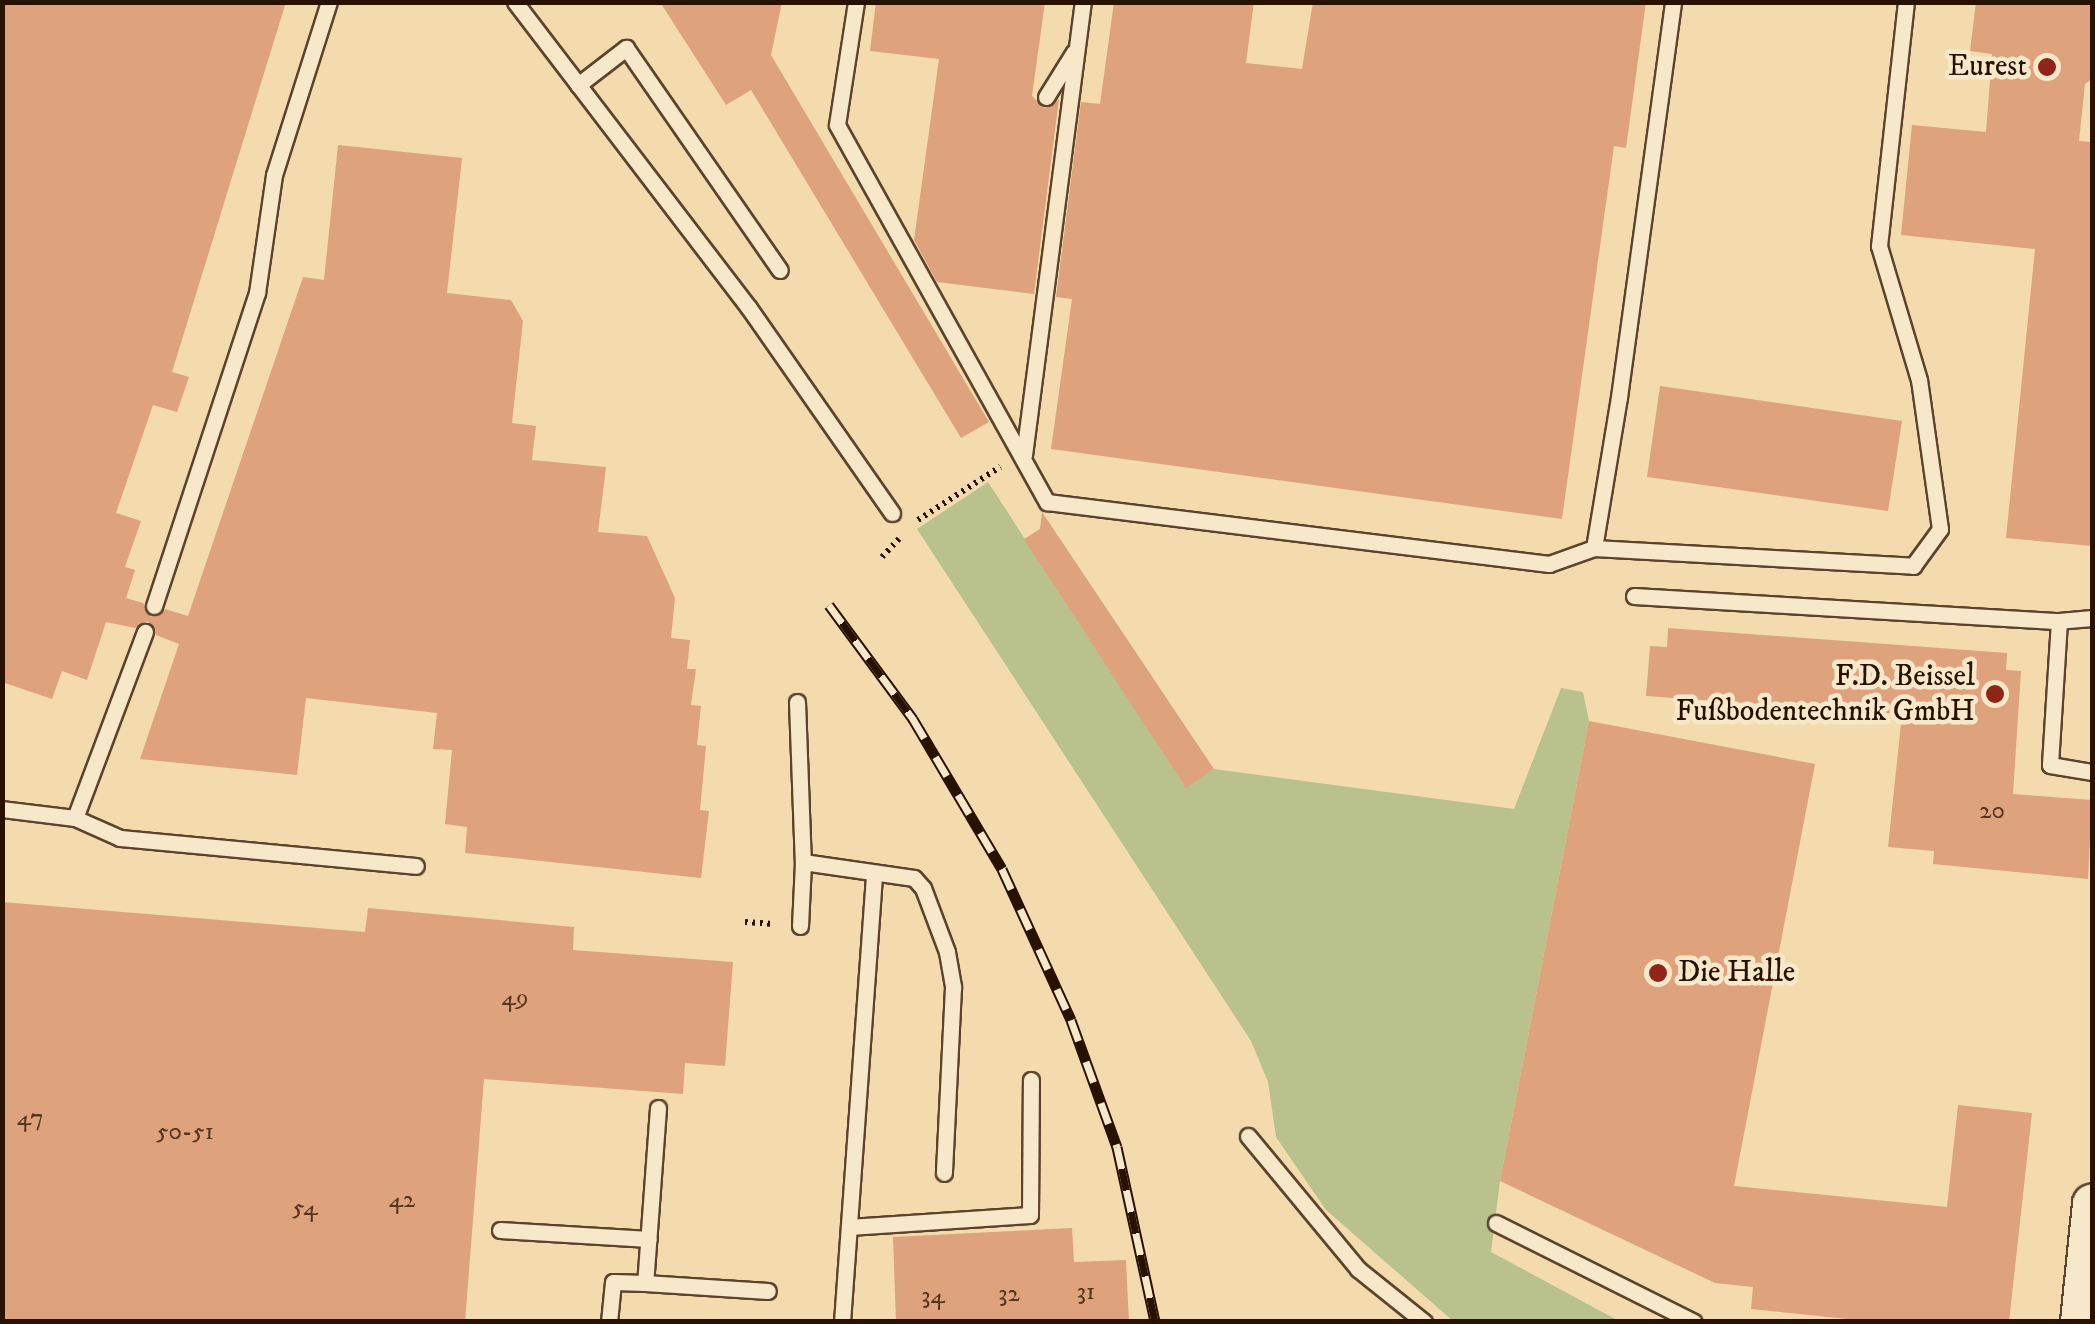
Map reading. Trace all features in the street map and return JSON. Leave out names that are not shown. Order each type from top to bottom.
[{"type":"street","points":[[2080,1322],[2092,1204]]},
{"type":"lane","points":[[154,606],[258,293],[274,176],[329,2]]},
{"type":"lane","points":[[514,2],[749,308],[892,513]]},
{"type":"lane","points":[[856,2],[837,125],[1048,502],[1548,564],[1594,548],[1912,566],[1940,529],[1919,380],[1879,246],[1906,2]]},
{"type":"lane","points":[[1024,456],[1082,2]]},
{"type":"lane","points":[[1594,548],[1620,397],[1673,2]]},
{"type":"lane","points":[[578,85],[626,48],[780,270]]},
{"type":"lane","points":[[1046,98],[1076,49]]},
{"type":"lane","points":[[1634,596],[2060,621],[2092,618]]},
{"type":"lane","points":[[2060,621],[2050,764],[2092,772]]},
{"type":"lane","points":[[75,818],[145,632]]},
{"type":"lane","points":[[797,702],[803,862],[800,926]]},
{"type":"lane","points":[[2,809],[75,818],[120,838],[416,866]]},
{"type":"lane","points":[[803,862],[918,882],[947,952],[954,987],[944,1173]]},
{"type":"lane","points":[[842,1322],[874,872]]},
{"type":"lane","points":[[849,1227],[1030,1215],[1030,1080]]},
{"type":"lane","points":[[645,1283],[658,1108]]},
{"type":"lane","points":[[1248,1136],[1358,1269],[1424,1322]]},
{"type":"lane","points":[[1496,1223],[1694,1322]]},
{"type":"lane","points":[[500,1230],[649,1238]]},
{"type":"lane","points":[[609,1322],[613,1282],[768,1291]]},
{"type":"path","points":[[913,522],[983,475]]},
{"type":"green space","points":[[988,482],[1186,787],[1214,769],[1514,809],[1561,688],[1583,692],[1589,721],[1500,1181],[1491,1252],[1619,1321],[1453,1321],[1326,1210],[1276,1137],[1268,1082],[1251,1041],[917,529]]},
{"type":"building","points":[[2,2],[286,2],[172,372],[189,377],[177,412],[153,405],[116,513],[141,521],[125,567],[135,570],[126,598],[143,603],[151,617],[165,609],[188,616],[303,277],[324,280],[338,145],[462,158],[447,293],[511,300],[523,321],[512,423],[536,426],[532,460],[606,467],[598,532],[647,536],[675,598],[671,638],[690,640],[687,669],[696,669],[691,705],[701,706],[697,745],[706,746],[700,810],[709,811],[701,878],[465,853],[467,827],[445,824],[452,750],[433,749],[437,713],[306,698],[297,775],[140,759],[179,644],[156,635],[148,621],[135,628],[106,622],[87,680],[62,671],[52,699],[2,682]]},
{"type":"building","points":[[660,2],[782,2],[771,55],[989,422],[961,438],[751,90],[726,105]]},
{"type":"building","points":[[876,2],[1045,2],[1032,96],[1045,108],[1059,99],[1034,294],[937,282],[914,240],[939,59],[870,51]]},
{"type":"building","points":[[1114,2],[1254,2],[1246,63],[1302,69],[1313,2],[1646,2],[1626,148],[1614,146],[1562,519],[1051,449],[1072,299],[1056,297],[1081,102],[1100,104]]},
{"type":"building","points":[[1976,2],[2092,2],[2092,79],[2085,84],[2079,141],[2092,142],[2092,546],[2006,538],[2035,249],[1901,235],[1912,125],[1986,132],[1992,54],[1970,51]]},
{"type":"building","points":[[1660,386],[1902,421],[1888,511],[1647,477]]},
{"type":"building","points":[[1042,512],[1214,769],[1186,788],[1024,539],[1040,529]]},
{"type":"building","points":[[1668,628],[2007,653],[2006,670],[2021,671],[2013,794],[2092,800],[2088,879],[1933,864],[1934,851],[1888,847],[1902,714],[1646,696],[1650,646],[1667,647]]},
{"type":"building","name":"Die Halle","points":[[1589,721],[1815,764],[1734,1186],[1947,1207],[1958,1105],[2032,1113],[2009,1322],[1876,1322],[1751,1309],[1753,1287],[1715,1283],[1500,1181]]},
{"type":"building","points":[[2,902],[365,932],[368,908],[574,927],[573,950],[733,962],[725,1066],[685,1063],[683,1094],[484,1079],[465,1322],[2,1322]]},
{"type":"building","points":[[1072,1228],[1074,1262],[1126,1260],[1129,1322],[896,1322],[893,1237]]},
{"type":"railway","points":[[829,605],[913,719],[1002,869],[1071,1020],[1117,1147],[1155,1322]]},
{"type":"place","name":"Eurest","points":[[2047,67]]},
{"type":"place","name":"F.D. Beissel Fußbodentechnik GmbH","points":[[1995,694]]},
{"type":"place","name":"Die Halle","points":[[1658,973]]}]
